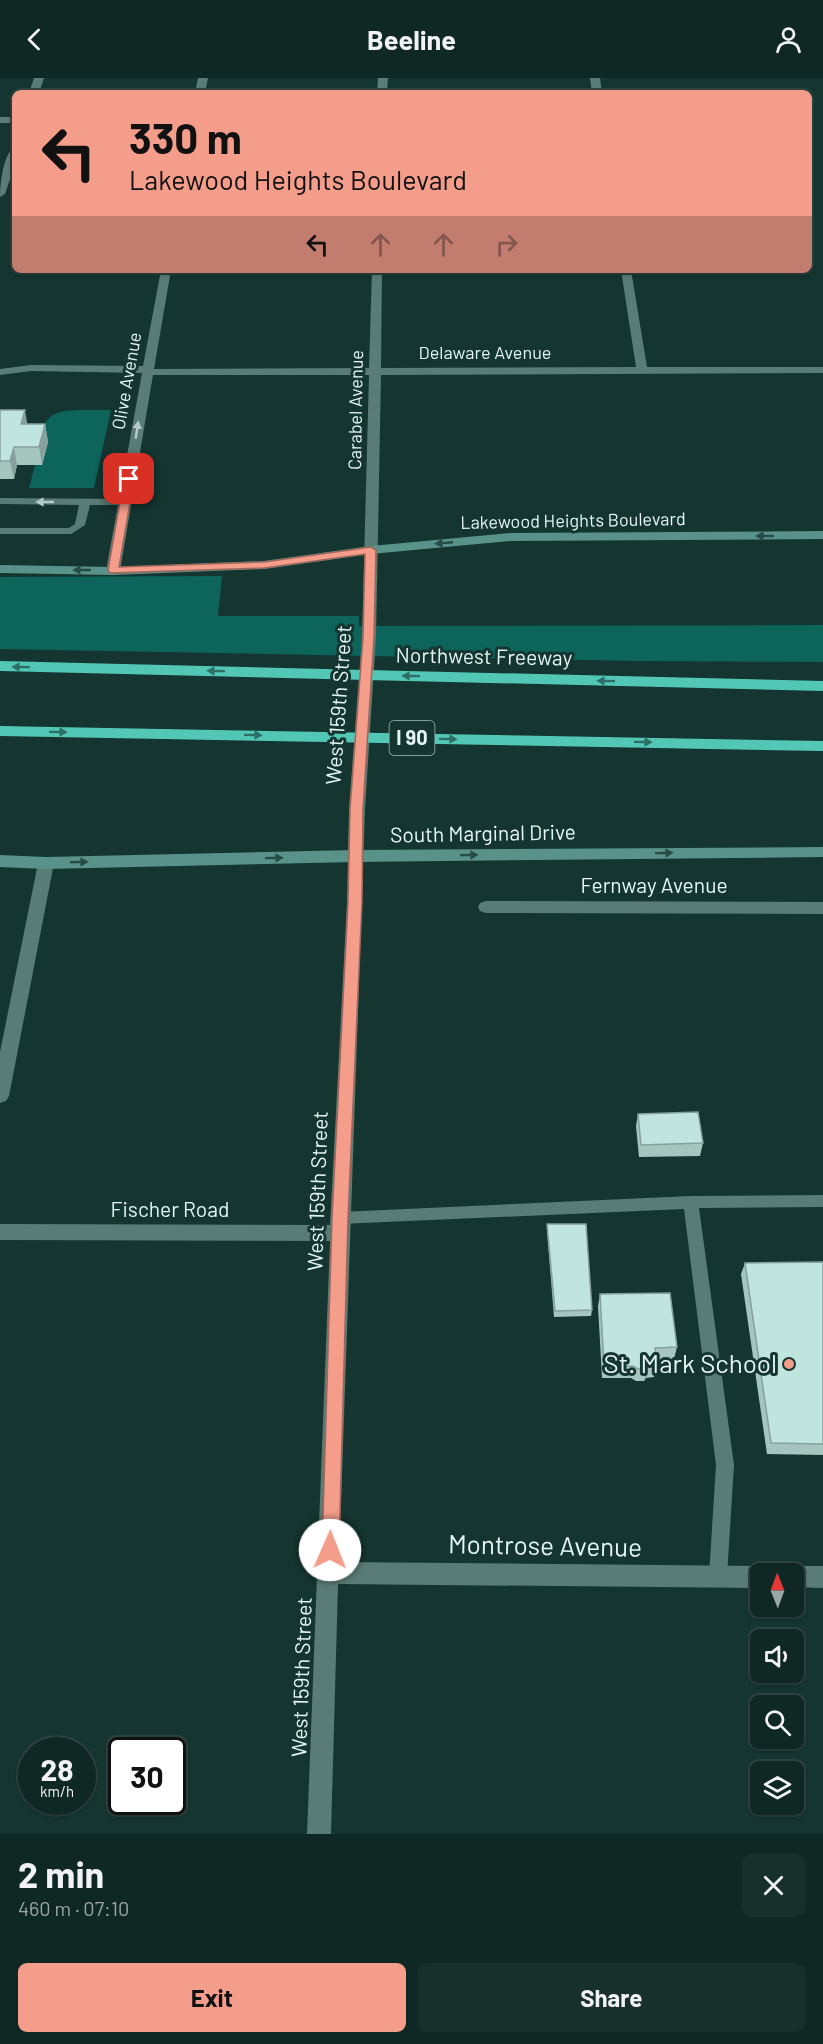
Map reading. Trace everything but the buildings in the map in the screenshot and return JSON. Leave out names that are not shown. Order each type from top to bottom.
[{"type":"highway","name":"Northwest Freeway","points":[[0,666],[823,686]]},
{"type":"highway","points":[[686,683],[823,680]]},
{"type":"highway","name":"I 90","points":[[0,731],[823,746]]},
{"type":"main road","name":"Lakewood Heights Boulevard","points":[[1,569],[113,570],[264,565],[371,550],[511,537],[823,536]]},
{"type":"main road","name":"South Marginal Drive","points":[[0,861],[46,863],[355,856],[823,852]]},
{"type":"street","points":[[0,194],[12,159]]},
{"type":"street","name":"Olive Avenue","points":[[113,570],[165,273]]},
{"type":"street","name":"Carabel Avenue","points":[[371,550],[377,273]]},
{"type":"street","points":[[626,273],[642,370]]},
{"type":"street","name":"Delaware Avenue","points":[[0,372],[31,368],[375,372],[823,370]]},
{"type":"street","name":"West 159th Street","points":[[319,1834],[330,1573],[340,1225],[357,809],[369,637],[371,550]]},
{"type":"street","points":[[0,1096],[46,863]]},
{"type":"street","name":"Fernway Avenue","points":[[486,907],[823,908]]},
{"type":"street","name":"Fischer Road","points":[[0,1232],[340,1225]]},
{"type":"street","name":"Montrose Avenue","points":[[330,1573],[750,1576]]},
{"type":"street","points":[[804,1577],[823,1577]]},
{"type":"lane","points":[[0,501],[125,502]]},
{"type":"lane","points":[[0,531],[71,531],[80,525],[85,502]]},
{"type":"lane","points":[[340,1225],[691,1202],[823,1201]]},
{"type":"lane","points":[[691,1202],[725,1465],[718,1576]]},
{"type":"green space","points":[[111,410],[94,488],[29,488],[35,465],[42,465],[41,444],[43,430],[48,420],[55,414],[65,411]]},
{"type":"green space","points":[[222,576],[218,616],[359,616],[359,626],[823,625],[823,662],[634,661],[0,649],[0,577]]},
{"type":"place","name":"St. Mark School","points":[[789,1364]]},
{"type":"route","points":[[129,479],[113,570],[264,565],[371,550],[369,637],[357,809],[355,902],[340,1218],[330,1550]]}]
